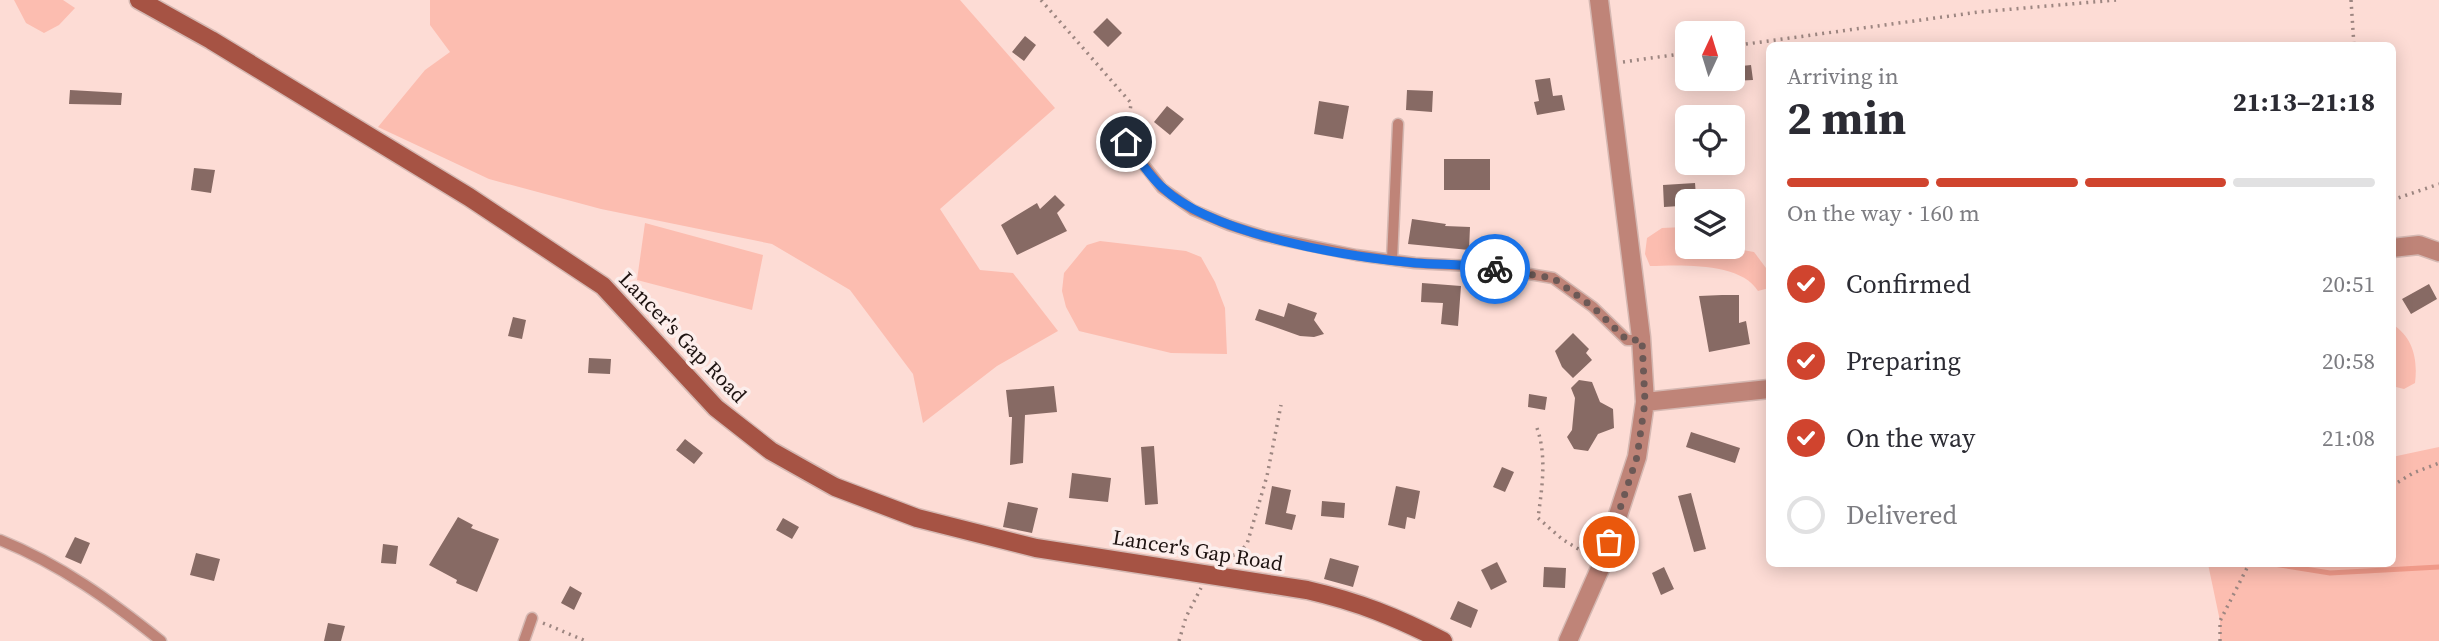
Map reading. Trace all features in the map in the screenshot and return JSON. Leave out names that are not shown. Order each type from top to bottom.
[{"type":"main road","name":"Lancer's Gap Road","points":[[139,0],[211,40],[470,197],[603,286],[716,408],[771,451],[835,487],[917,518],[1036,548],[1307,590],[1350,600],[1386,613],[1443,641]]},
{"type":"street","points":[[1568,641],[1602,564],[1637,457],[1645,402],[1642,340],[1599,0]]},
{"type":"street","points":[[2396,248],[2419,245],[2439,252]]},
{"type":"street","points":[[1645,402],[1766,388]]},
{"type":"lane","points":[[1392,260],[1398,124]]},
{"type":"lane","points":[[1126,142],[1162,188],[1193,210],[1229,225],[1264,236],[1356,255],[1487,267],[1553,278],[1593,307],[1627,340],[1642,340]]},
{"type":"lane","points":[[0,540],[30,552],[92,588],[161,641]]},
{"type":"lane","points":[[524,641],[532,618]]},
{"type":"path","points":[[1041,0],[1131,103],[1126,142]]},
{"type":"path","points":[[1745,44],[1979,12],[2116,0]]},
{"type":"path","points":[[2351,0],[2354,42]]},
{"type":"path","points":[[1607,64],[1675,55]]},
{"type":"path","points":[[2396,199],[2439,184]]},
{"type":"path","points":[[1180,641],[1186,617],[1214,560],[1238,554],[1247,544],[1267,477],[1281,405]]},
{"type":"path","points":[[1537,428],[1542,441],[1543,483],[1538,518],[1562,539],[1602,564]]},
{"type":"path","points":[[2396,484],[2413,473],[2439,463]]},
{"type":"path","points":[[2220,641],[2220,621],[2247,567]]},
{"type":"path","points":[[532,618],[586,641]]},
{"type":"shaded area","points":[[14,0],[63,0],[75,8],[59,25],[44,33],[26,23]]},
{"type":"shaded area","points":[[430,0],[960,0],[1055,108],[940,209],[980,270],[1013,273],[1058,331],[997,366],[923,423],[913,374],[850,290],[772,244],[601,209],[489,179],[378,127],[425,70],[450,52],[430,25]]},
{"type":"shaded area","points":[[645,223],[763,255],[752,310],[637,280]]},
{"type":"shaded area","points":[[1675,227],[1675,259],[1745,259],[1745,250],[1754,252],[1766,268],[1766,289],[1758,291],[1738,275],[1709,267],[1650,266],[1645,254],[1647,238],[1662,228]]},
{"type":"shaded area","points":[[1100,241],[1186,251],[1201,257],[1225,308],[1227,354],[1171,353],[1079,331],[1066,307],[1062,291],[1064,273],[1087,245]]},
{"type":"shaded area","points":[[2396,327],[2405,335],[2415,357],[2415,383],[2404,389],[2396,387]]},
{"type":"shaded area","points":[[2439,447],[2439,641],[2220,641],[2220,621],[2209,567],[2396,567],[2396,456]]},
{"type":"building","points":[[1107,18],[1122,33],[1108,47],[1093,32]]},
{"type":"building","points":[[1025,36],[1036,45],[1024,61],[1012,52]]},
{"type":"building","points":[[1751,65],[1753,80],[1745,80],[1745,66]]},
{"type":"building","points":[[1550,78],[1553,96],[1562,95],[1565,110],[1537,115],[1534,102],[1539,101],[1535,80]]},
{"type":"building","points":[[70,90],[122,93],[121,105],[69,104]]},
{"type":"building","points":[[1407,90],[1433,91],[1432,112],[1406,110]]},
{"type":"building","points":[[1319,101],[1349,106],[1343,139],[1314,134]]},
{"type":"building","points":[[1167,106],[1184,119],[1170,135],[1154,122]]},
{"type":"building","points":[[1444,159],[1490,159],[1490,190],[1444,190]]},
{"type":"building","points":[[194,168],[215,170],[211,193],[191,190]]},
{"type":"building","points":[[1695,183],[1695,189],[1675,189],[1675,206],[1664,207],[1663,185]]},
{"type":"building","points":[[1055,195],[1065,205],[1057,213],[1067,231],[1017,255],[1001,225],[1037,203],[1040,209]]},
{"type":"building","points":[[1412,219],[1446,224],[1445,226],[1470,227],[1469,250],[1408,244]]},
{"type":"building","points":[[1422,283],[1461,286],[1458,326],[1441,324],[1443,303],[1421,302]]},
{"type":"building","points":[[2429,284],[2437,299],[2411,314],[2402,299]]},
{"type":"building","points":[[1739,295],[1739,323],[1746,321],[1750,344],[1709,352],[1699,296]]},
{"type":"building","points":[[1288,303],[1317,313],[1314,320],[1324,334],[1314,337],[1300,336],[1255,320],[1259,309],[1284,317]]},
{"type":"building","points":[[513,317],[526,320],[522,339],[508,336]]},
{"type":"building","points":[[1573,333],[1589,349],[1586,353],[1592,360],[1573,378],[1562,367],[1555,351]]},
{"type":"building","points":[[589,358],[611,359],[610,374],[588,373]]},
{"type":"building","points":[[1579,380],[1592,382],[1600,402],[1613,409],[1614,428],[1598,434],[1588,451],[1574,449],[1567,437],[1572,430],[1575,398],[1571,388]]},
{"type":"building","points":[[1054,386],[1057,412],[1025,415],[1023,463],[1010,465],[1012,417],[1009,417],[1006,390]]},
{"type":"building","points":[[1529,394],[1547,397],[1545,410],[1528,407]]},
{"type":"building","points":[[1691,432],[1740,448],[1735,463],[1686,447]]},
{"type":"building","points":[[685,439],[703,453],[694,464],[676,450]]},
{"type":"building","points":[[1154,446],[1158,504],[1145,505],[1141,447]]},
{"type":"building","points":[[1502,467],[1514,472],[1505,492],[1493,487]]},
{"type":"building","points":[[1072,473],[1111,478],[1108,502],[1069,498]]},
{"type":"building","points":[[1272,486],[1291,490],[1286,513],[1296,515],[1292,530],[1265,524]]},
{"type":"building","points":[[1396,486],[1420,491],[1415,519],[1407,517],[1405,529],[1388,525]]},
{"type":"building","points":[[1691,493],[1706,549],[1694,552],[1678,496]]},
{"type":"building","points":[[1322,501],[1345,503],[1344,518],[1321,516]]},
{"type":"building","points":[[1008,502],[1038,508],[1032,533],[1003,527]]},
{"type":"building","points":[[458,517],[473,525],[471,528],[499,539],[477,592],[456,583],[457,580],[429,565]]},
{"type":"building","points":[[783,518],[799,527],[792,539],[776,530]]},
{"type":"building","points":[[75,537],[90,543],[81,564],[65,557]]},
{"type":"building","points":[[383,544],[398,546],[396,564],[381,563]]},
{"type":"building","points":[[196,553],[220,559],[214,581],[190,575]]},
{"type":"building","points":[[1330,558],[1359,566],[1353,587],[1324,579]]},
{"type":"building","points":[[1497,562],[1507,582],[1491,590],[1481,570]]},
{"type":"building","points":[[1544,567],[1566,568],[1565,588],[1543,587]]},
{"type":"building","points":[[1664,567],[1674,589],[1661,595],[1652,573]]},
{"type":"building","points":[[570,586],[582,593],[574,610],[561,603]]},
{"type":"building","points":[[1458,601],[1478,610],[1471,628],[1450,619]]},
{"type":"building","points":[[328,623],[345,626],[341,641],[324,641]]},
{"type":"waterway","points":[[2293,567],[2330,573],[2439,567]]},
{"type":"way so far","points":[[1495,269],[1553,278],[1593,307],[1627,340],[1642,340],[1645,402],[1637,457],[1609,542]]},
{"type":"route","points":[[1126,142],[1162,188],[1193,210],[1229,225],[1264,236],[1356,255],[1495,269]]}]
